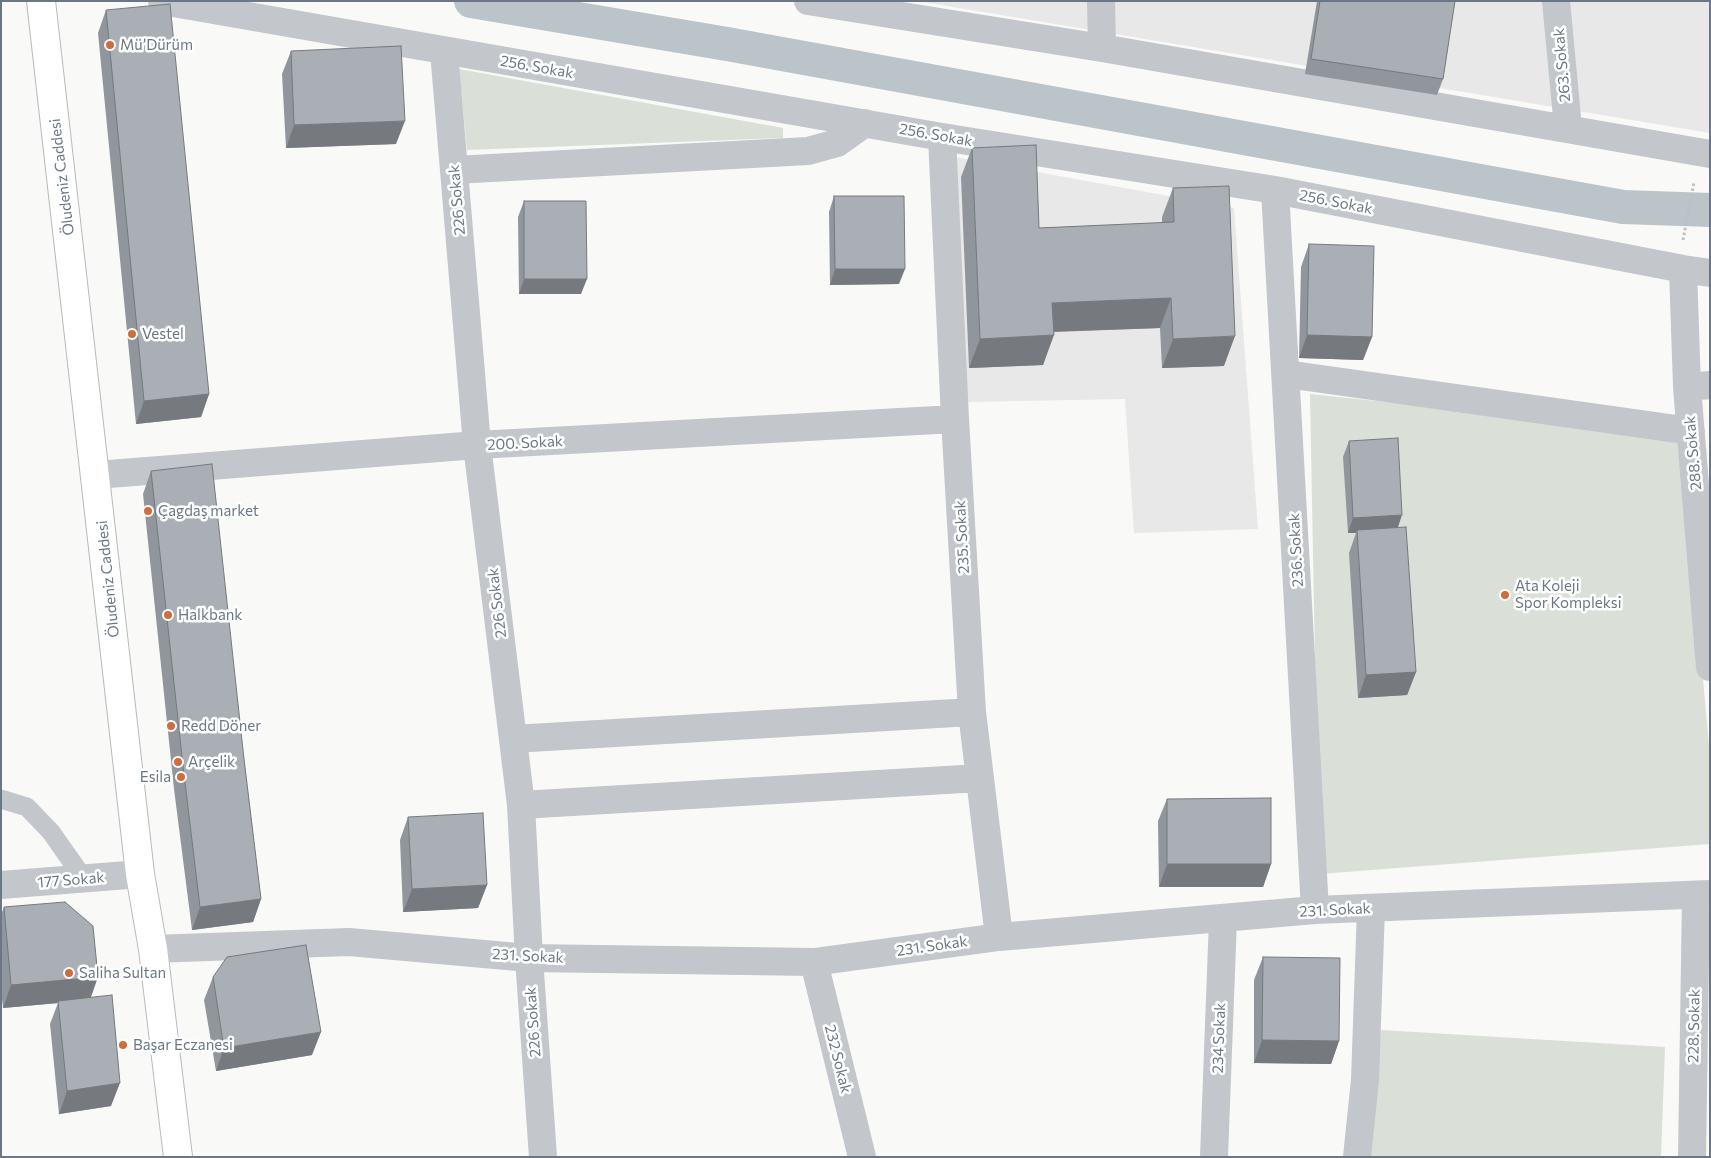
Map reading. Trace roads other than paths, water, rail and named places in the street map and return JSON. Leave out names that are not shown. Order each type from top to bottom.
[{"type":"main road","name":"Öludeniz Caddesi","points":[[41,1],[140,874],[153,949],[178,1157]]},
{"type":"street","name":"256. Sokak","points":[[162,1],[942,137],[1275,190],[1710,273]]},
{"type":"street","points":[[808,1],[1102,48],[1710,154]]},
{"type":"street","points":[[1101,1],[1102,48]]},
{"type":"street","name":"263. Sokak","points":[[1556,1],[1568,128]]},
{"type":"street","name":"226 Sokak","points":[[444,51],[477,445],[521,805],[529,958],[543,1157]]},
{"type":"street","points":[[454,170],[808,152],[837,143],[865,123]]},
{"type":"street","name":"235. Sokak","points":[[942,137],[955,420],[972,712],[999,936]]},
{"type":"street","name":"236. Sokak","points":[[1275,190],[1315,910]]},
{"type":"street","name":"288. Sokak","points":[[1683,269],[1698,386],[1692,431],[1710,666]]},
{"type":"street","points":[[1286,374],[1692,431]]},
{"type":"street","name":"200. Sokak","points":[[96,475],[477,445],[955,420]]},
{"type":"street","points":[[513,739],[972,712]]},
{"type":"street","points":[[521,805],[980,778]]},
{"type":"street","name":"177 Sokak","points":[[1,885],[140,874]]},
{"type":"street","name":"231. Sokak","points":[[153,949],[349,942],[529,958],[814,962],[999,936],[1315,910],[1703,895]]},
{"type":"street","name":"228. Sokak","points":[[1692,1157],[1703,895]]},
{"type":"street","points":[[1356,1157],[1364,1080],[1371,908]]},
{"type":"street","name":"234 Sokak","points":[[1214,1157],[1223,919]]},
{"type":"street","name":"232 Sokak","points":[[814,962],[862,1157]]},
{"type":"lane","points":[[1,799],[27,807],[52,832],[84,879]]},
{"type":"waterway","points":[[471,1],[727,44],[1623,207],[1710,210]]},
{"type":"place","name":"Mü’Dürüm","points":[[110,45]]},
{"type":"place","name":"Vestel","points":[[132,334]]},
{"type":"place","name":"Çagdaş market","points":[[148,511]]},
{"type":"place","name":"Ata Koleji Spor Kompleksi","points":[[1505,595]]},
{"type":"place","name":"Halkbank","points":[[168,615]]},
{"type":"place","name":"Redd Döner","points":[[171,726]]},
{"type":"place","name":"Arçelik","points":[[178,762]]},
{"type":"place","name":"Esila","points":[[181,777]]},
{"type":"place","name":"Saliha Sultan","points":[[69,973]]},
{"type":"place","name":"Başar Eczanesi","points":[[123,1045]]}]
